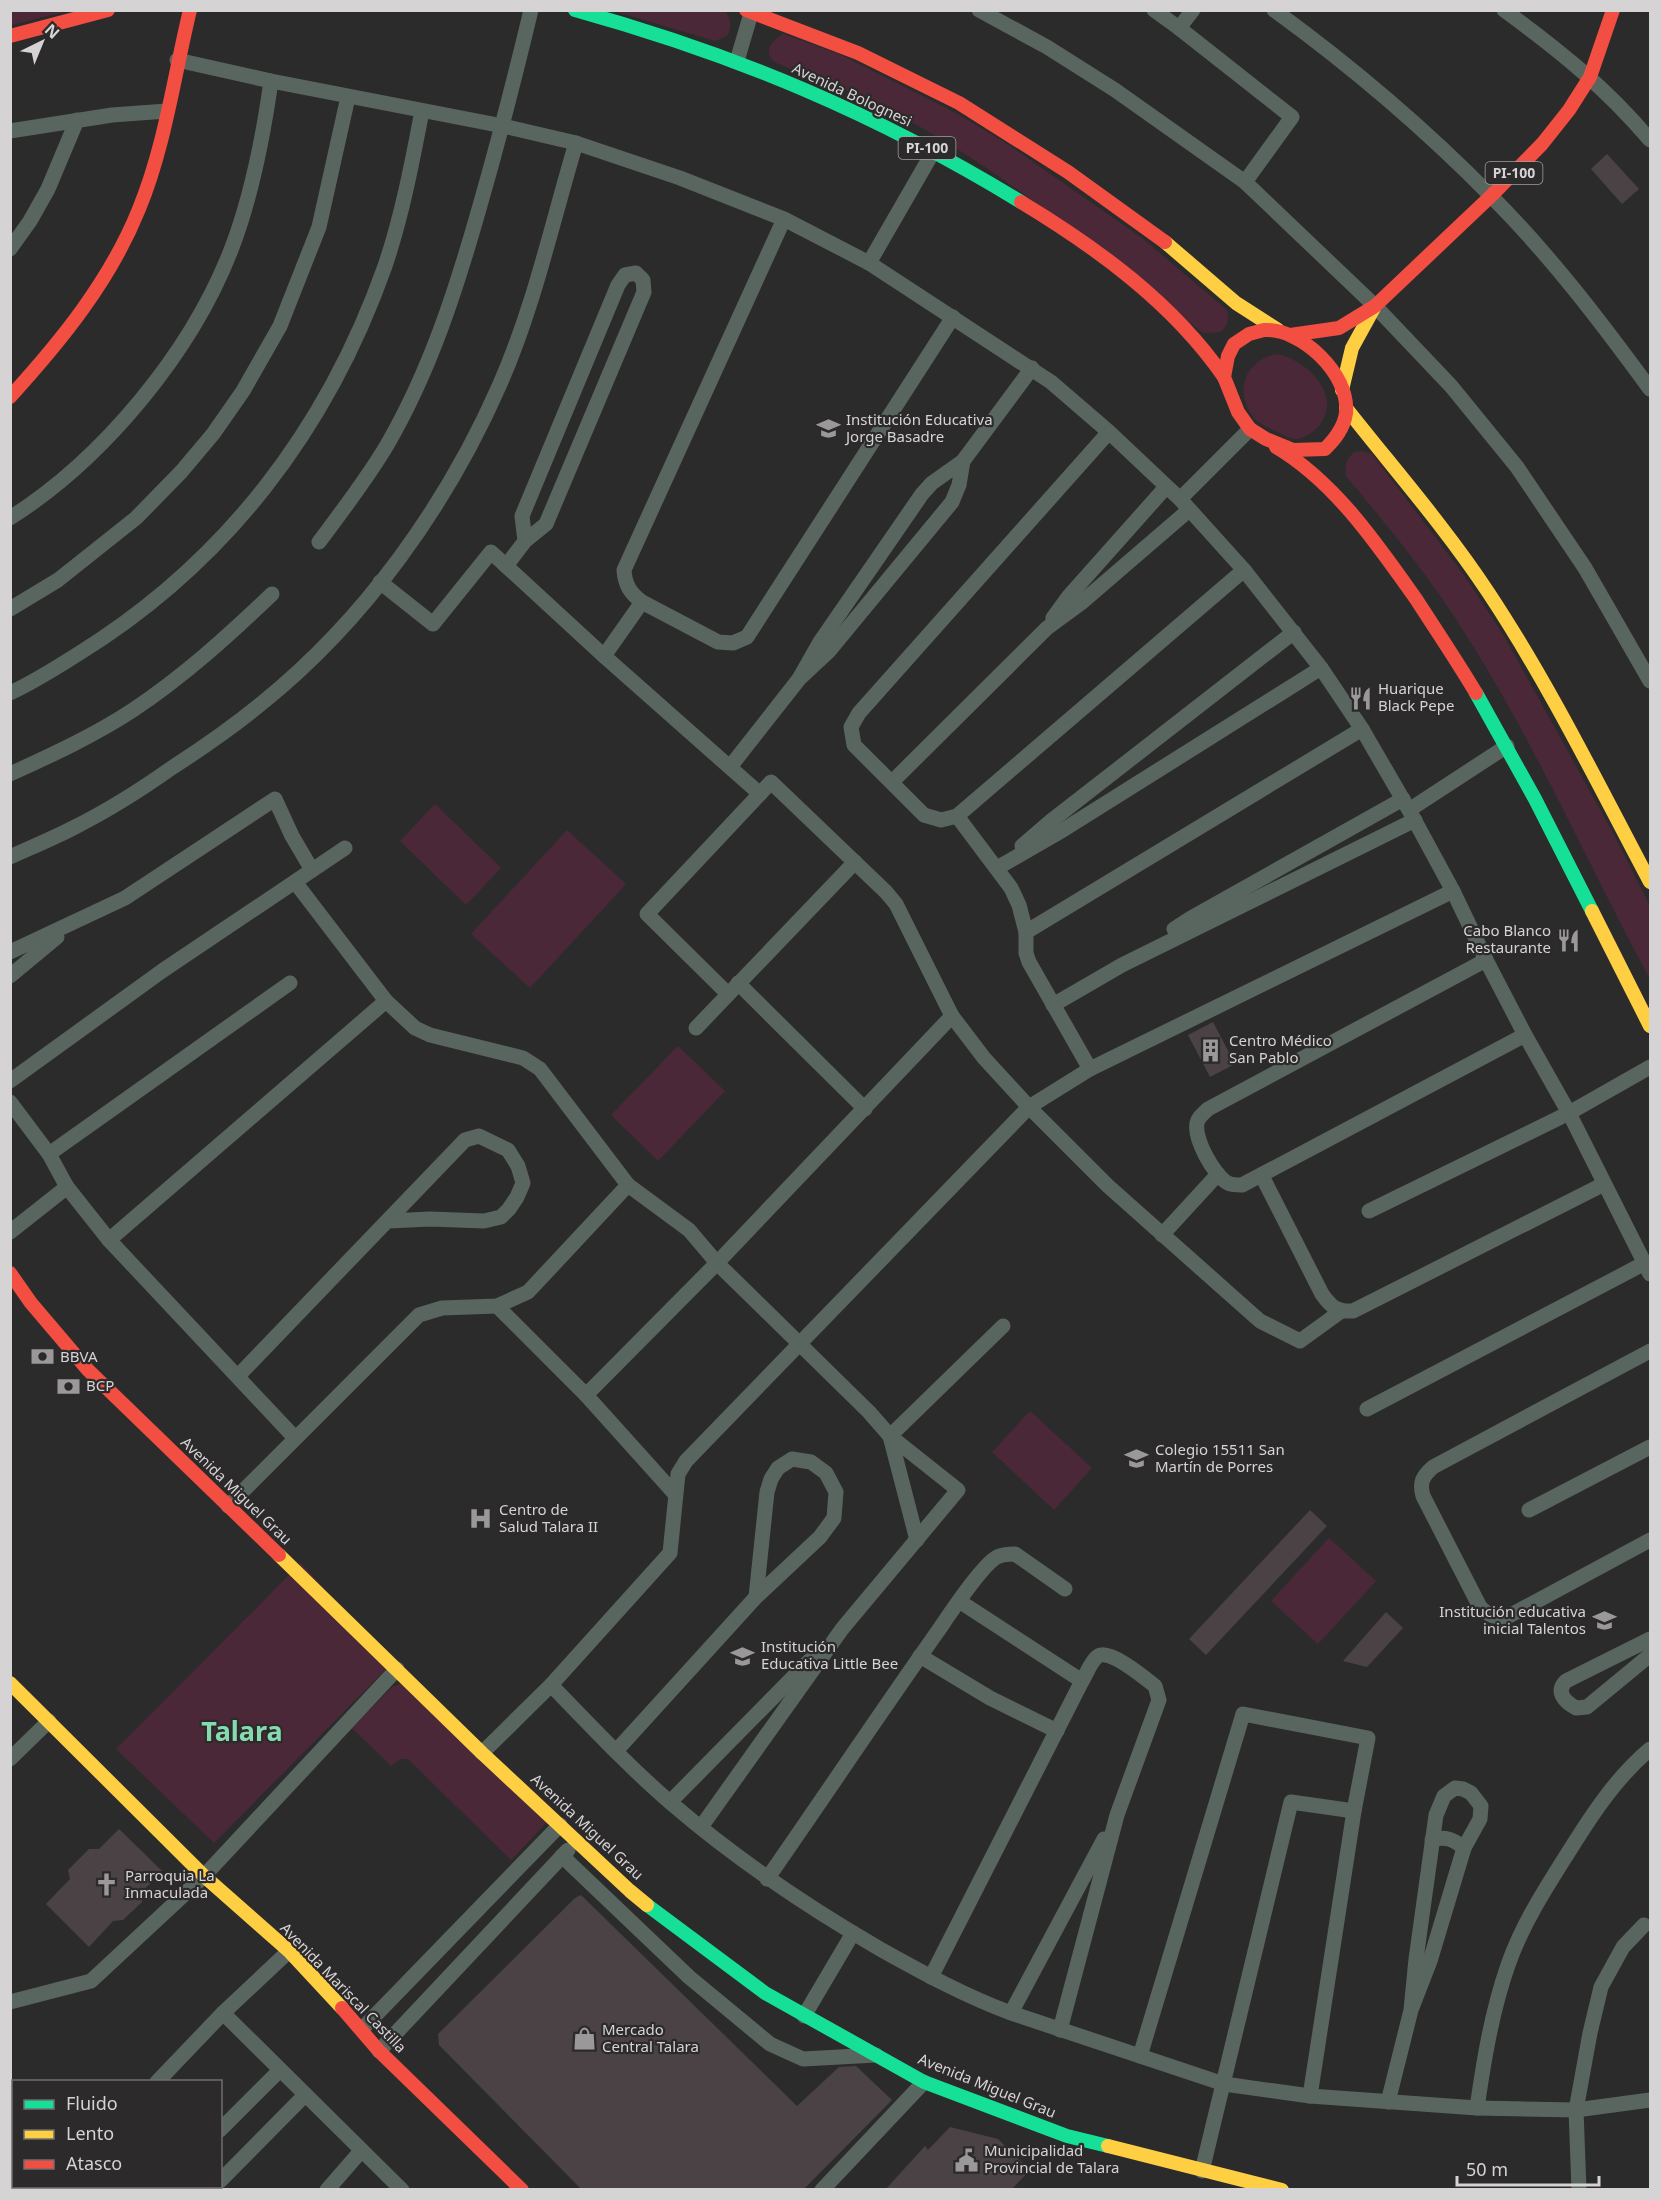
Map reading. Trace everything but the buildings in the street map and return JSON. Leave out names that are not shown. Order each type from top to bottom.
[{"type":"main road","points":[[10,36],[108,10]]},
{"type":"main road","points":[[10,397],[37,369],[74,320],[103,279],[128,234],[155,162],[190,10]]},
{"type":"main road","name":"Avenida Bolognesi","points":[[575,10],[666,35],[738,61],[867,118],[933,152],[1043,216],[1111,264],[1164,307],[1210,355],[1224,377]]},
{"type":"main road","name":"PI-100","points":[[749,11],[858,53],[959,103],[1068,172],[1156,235],[1236,303],[1284,332],[1301,340],[1325,361],[1342,390],[1346,408],[1337,437],[1325,448],[1293,450],[1266,439],[1250,429],[1238,412],[1224,377],[1228,356],[1234,344],[1249,334],[1284,332],[1339,328],[1375,306],[1491,196],[1542,144],[1569,110],[1590,77],[1613,10]]},
{"type":"main road","name":"PI-100","points":[[1342,390],[1352,348],[1375,306]]},
{"type":"main road","points":[[1346,408],[1452,541],[1487,591],[1561,715],[1650,882]]},
{"type":"main road","points":[[1266,439],[1305,466],[1370,537],[1444,640],[1507,746],[1650,1026]]},
{"type":"main road","name":"Avenida Miguel Grau","points":[[10,1273],[31,1303],[88,1370],[482,1753],[630,1891],[757,1987],[804,2016],[924,2082],[989,2104],[1067,2136],[1277,2189]]},
{"type":"main road","name":"Avenida Mariscal Castilla","points":[[10,1683],[204,1876],[289,1952],[362,2029],[379,2051],[522,2190]]},
{"type":"street","points":[[319,542],[361,485],[387,444],[433,350],[452,303],[503,126],[531,10]]},
{"type":"street","points":[[979,10],[1047,47],[1115,90],[1245,182],[1375,306],[1451,386],[1517,467],[1585,568],[1650,681]]},
{"type":"street","points":[[1154,10],[1292,117],[1245,182]]},
{"type":"street","points":[[1179,28],[1193,10]]},
{"type":"street","points":[[1274,10],[1405,116],[1491,196],[1561,273],[1650,389]]},
{"type":"street","points":[[1504,10],[1590,77],[1628,114],[1650,140]]},
{"type":"street","points":[[738,61],[749,11]]},
{"type":"street","points":[[177,60],[576,143],[680,178],[784,219],[869,263],[1032,368],[1109,432],[1184,504],[1244,570],[1321,668],[1362,729],[1409,810],[1648,1268],[1367,1409]]},
{"type":"street","points":[[10,518],[76,468],[121,423],[148,391],[195,322],[230,252],[245,210],[265,127],[271,81]]},
{"type":"street","points":[[10,609],[58,580],[136,518],[181,472],[213,434],[243,391],[280,326],[319,227],[348,96]]},
{"type":"street","points":[[10,131],[77,120],[167,111]]},
{"type":"street","points":[[10,693],[104,638],[166,591],[221,539],[282,467],[325,401],[367,312],[385,266],[399,220],[422,111]]},
{"type":"street","points":[[10,249],[30,221],[48,189],[77,120]]},
{"type":"street","points":[[10,857],[77,826],[140,790],[236,723],[309,660],[380,582],[408,545],[459,468],[501,382],[534,288],[576,143]]},
{"type":"street","points":[[869,263],[933,152]]},
{"type":"street","points":[[784,219],[624,570],[625,582],[631,594],[642,602],[718,642],[734,643],[747,637],[953,317]]},
{"type":"street","points":[[507,566],[525,541],[546,524],[644,292],[643,280],[636,273],[626,275],[618,285],[522,516],[525,541]]},
{"type":"street","points":[[799,680],[819,642],[922,494],[932,483],[963,461],[1032,368]]},
{"type":"street","points":[[892,782],[1047,628],[1081,603],[1184,504],[1250,429]]},
{"type":"street","points":[[1109,432],[859,713],[851,727],[854,745],[924,814],[941,819],[957,816],[1244,570]]},
{"type":"street","points":[[730,767],[799,680],[829,651],[952,502],[959,485],[963,461]]},
{"type":"street","points":[[1047,628],[1069,596],[1166,487]]},
{"type":"street","points":[[380,582],[433,624],[491,552],[760,794]]},
{"type":"street","points":[[10,774],[87,736],[132,710],[226,639],[272,594]]},
{"type":"street","points":[[604,656],[642,602]]},
{"type":"street","points":[[998,868],[1051,821],[1294,632]]},
{"type":"street","points":[[998,868],[1063,830],[1321,668]]},
{"type":"street","points":[[1026,932],[1362,729]]},
{"type":"street","points":[[1053,1005],[1122,965],[1409,810],[1507,746]]},
{"type":"street","points":[[865,1109],[647,914],[771,782],[896,904],[952,1016],[984,1058],[1029,1107],[1108,1186],[1260,1321],[1300,1341],[1340,1312],[1353,1311],[1604,1184]]},
{"type":"street","points":[[10,952],[125,898],[275,799],[292,836],[312,870]]},
{"type":"street","points":[[1122,965],[1191,918],[1409,810]]},
{"type":"street","points":[[957,816],[1011,888],[1019,905],[1026,932],[1026,953],[1029,962],[1090,1069]]},
{"type":"street","points":[[10,1081],[162,970],[345,848]]},
{"type":"street","points":[[696,1028],[855,862]]},
{"type":"street","points":[[295,882],[386,1001],[415,1028],[430,1035],[522,1058],[540,1069],[628,1185],[689,1230],[717,1263],[800,1343],[890,1436],[958,1490],[842,1629],[701,1827]]},
{"type":"street","points":[[482,1753],[551,1685],[670,1553],[678,1474],[686,1461],[1029,1107],[1090,1069],[1453,891]]},
{"type":"street","points":[[10,976],[73,924]]},
{"type":"street","points":[[1486,960],[1208,1109],[1198,1120],[1196,1133],[1202,1149],[1218,1174],[1228,1183],[1242,1185],[1525,1035]]},
{"type":"street","points":[[49,1154],[290,983]]},
{"type":"street","points":[[109,1240],[386,1001]]},
{"type":"street","points":[[586,1395],[717,1263],[952,1016]]},
{"type":"street","points":[[1369,1211],[1569,1113],[1650,1067]]},
{"type":"street","points":[[10,1102],[49,1154],[67,1187],[109,1240],[295,1438]]},
{"type":"street","points":[[238,1376],[465,1140],[479,1136],[494,1142],[508,1150],[518,1166],[523,1183],[517,1197],[501,1217],[484,1221],[430,1219],[388,1221]]},
{"type":"street","points":[[1162,1235],[1218,1174]]},
{"type":"street","points":[[1262,1176],[1322,1294],[1331,1306],[1340,1312]]},
{"type":"street","points":[[228,1506],[418,1315],[442,1308],[497,1306],[528,1292],[628,1185]]},
{"type":"street","points":[[10,1232],[67,1187]]},
{"type":"street","points":[[497,1306],[586,1395],[675,1494]]},
{"type":"street","points":[[890,1436],[1003,1326]]},
{"type":"street","points":[[1650,1351],[1433,1467],[1422,1479],[1420,1487],[1480,1607],[1492,1617],[1509,1616],[1650,1540]]},
{"type":"street","points":[[890,1436],[917,1540]]},
{"type":"street","points":[[1529,1510],[1650,1447]]},
{"type":"street","points":[[616,1751],[756,1597],[820,1537],[834,1518],[836,1492],[826,1473],[811,1462],[792,1459],[778,1468],[771,1479],[766,1500],[756,1597]]},
{"type":"street","points":[[767,1879],[920,1656],[988,1565],[997,1557],[1015,1554],[1065,1589]]},
{"type":"street","points":[[959,1601],[1082,1680]]},
{"type":"street","points":[[670,1803],[842,1629]]},
{"type":"street","points":[[1650,1639],[1566,1681],[1562,1685],[1561,1694],[1569,1704],[1576,1708],[1587,1707],[1650,1655]]},
{"type":"street","points":[[931,1977],[1082,1680],[1096,1657],[1105,1654],[1118,1659],[1151,1682],[1158,1690],[1158,1700],[1117,1815],[1060,2030]]},
{"type":"street","points":[[920,1656],[990,1698],[1057,1731]]},
{"type":"street","points":[[10,2001],[91,1981],[204,1876],[397,1669]]},
{"type":"street","points":[[551,1685],[670,1803],[767,1879],[853,1933],[981,2002],[1224,2084],[1310,2096],[1477,2108],[1576,2110],[1650,2100]]},
{"type":"street","points":[[1140,2056],[1243,1714],[1368,1738],[1354,1811],[1310,2096]]},
{"type":"street","points":[[10,1759],[49,1721]]},
{"type":"street","points":[[1477,2108],[1485,2050],[1497,2000],[1509,1963],[1526,1924],[1547,1885],[1590,1818],[1612,1787],[1650,1749]]},
{"type":"street","points":[[1388,2102],[1411,2010],[1436,1815],[1444,1796],[1455,1788],[1463,1789],[1477,1800],[1482,1812],[1477,1827],[1464,1848],[1430,1961],[1411,2010]]},
{"type":"street","points":[[1202,2171],[1291,1802],[1354,1811]]},
{"type":"street","points":[[1011,2013],[1117,1815]]},
{"type":"street","points":[[362,2029],[560,1825]]},
{"type":"street","points":[[1432,1840],[1441,1837],[1449,1838],[1464,1848]]},
{"type":"street","points":[[379,2051],[577,1841]]},
{"type":"street","points":[[562,1856],[689,1977],[770,2044],[803,2059],[878,2055]]},
{"type":"street","points":[[1058,1925],[1085,1934]]},
{"type":"street","points":[[1579,2190],[1576,2110],[1601,1987],[1623,1947],[1644,1925]]},
{"type":"street","points":[[804,2016],[853,1933]]},
{"type":"street","points":[[159,2080],[223,2013],[289,1952]]},
{"type":"street","points":[[223,2013],[402,2190]]},
{"type":"street","points":[[222,2128],[280,2070]]},
{"type":"street","points":[[822,2190],[924,2082]]},
{"type":"street","points":[[222,2179],[305,2095]]},
{"type":"street","points":[[327,2190],[361,2151]]},
{"type":"shaded area","points":[[11,11],[68,11],[11,25]]},
{"type":"shaded area","points":[[614,11],[721,11],[726,12],[730,27],[727,36],[715,41]]},
{"type":"shaded area","points":[[784,34],[841,55],[956,113],[1009,145],[1142,238],[1227,310],[1228,319],[1225,327],[1221,332],[1203,333],[1047,211],[923,128],[854,93],[774,62],[769,54],[770,46]]},
{"type":"shaded area","points":[[1277,354],[1300,364],[1319,382],[1325,392],[1327,404],[1325,415],[1318,427],[1306,436],[1293,439],[1274,431],[1256,420],[1245,400],[1245,380],[1249,371],[1256,363]]},
{"type":"shaded area","points":[[1363,451],[1372,454],[1464,575],[1504,636],[1612,831],[1650,906],[1650,979],[1499,689],[1419,566],[1346,476],[1346,463],[1349,458],[1354,452]]},
{"type":"shaded area","points":[[435,804],[501,868],[466,905],[400,841]]},
{"type":"shaded area","points":[[567,830],[626,884],[530,988],[471,934]]},
{"type":"shaded area","points":[[678,1046],[725,1091],[658,1161],[611,1115]]},
{"type":"shaded area","points":[[1030,1411],[1092,1468],[1054,1510],[992,1452]]},
{"type":"shaded area","points":[[1329,1538],[1376,1581],[1318,1644],[1271,1601]]},
{"type":"shaded area","points":[[301,1563],[391,1664],[214,1843],[116,1749]]},
{"type":"shaded area","points":[[403,1683],[551,1818],[511,1860],[408,1759],[400,1759],[391,1766],[352,1728],[392,1687]]},
{"type":"traffic: fast","points":[[575,10],[693,47],[805,90],[913,141],[1021,202]]},
{"type":"traffic: fast","points":[[1476,693],[1535,799],[1592,911]]},
{"type":"traffic: fast","points":[[647,1905],[765,1993],[924,2082],[1067,2136],[1108,2146]]},
{"type":"traffic: slow","points":[[1165,242],[1236,303],[1278,330]]},
{"type":"traffic: slow","points":[[1342,390],[1352,348],[1374,308]]},
{"type":"traffic: slow","points":[[1346,408],[1437,521],[1488,592],[1532,662],[1650,882]]},
{"type":"traffic: slow","points":[[1592,911],[1650,1026]]},
{"type":"traffic: slow","points":[[279,1555],[482,1753],[647,1905]]},
{"type":"traffic: slow","points":[[10,1683],[204,1876],[289,1951],[342,2008]]},
{"type":"traffic: slow","points":[[1108,2146],[1282,2190]]},
{"type":"traffic: jam","points":[[10,36],[108,10]]},
{"type":"traffic: jam","points":[[10,397],[83,309],[114,261],[127,235],[156,161],[190,10]]},
{"type":"traffic: jam","points":[[746,10],[858,53],[959,103],[1068,172],[1165,242]]},
{"type":"traffic: jam","points":[[1290,335],[1339,328],[1375,306],[1491,196],[1542,144],[1569,110],[1590,77],[1613,10]]},
{"type":"traffic: jam","points":[[1021,202],[1078,238],[1132,279],[1181,325],[1224,377]]},
{"type":"traffic: jam","points":[[1264,330],[1278,331],[1307,345],[1332,369],[1340,383],[1345,398],[1345,418],[1338,433],[1325,449],[1293,450],[1266,439],[1250,429],[1238,412],[1224,377],[1228,356],[1234,344],[1249,334],[1264,330]]},
{"type":"traffic: jam","points":[[1276,447],[1317,478],[1354,516],[1416,599],[1476,693]]},
{"type":"traffic: jam","points":[[10,1273],[31,1303],[88,1370],[279,1555]]},
{"type":"traffic: jam","points":[[342,2008],[379,2051],[522,2190]]},
{"type":"place","name":"Institución Educativa Jorge Basadre","points":[[828,429]]},
{"type":"place","name":"Huarique Black Pepe","points":[[1360,698]]},
{"type":"place","name":"Cabo Blanco Restaurante","points":[[1569,940]]},
{"type":"place","name":"Centro Médico San Pablo","points":[[1211,1050]]},
{"type":"place","name":"BBVA","points":[[42,1357]]},
{"type":"place","name":"BCP","points":[[68,1386]]},
{"type":"place","name":"Colegio 15511 San Martín de Porres","points":[[1137,1459]]},
{"type":"place","name":"Centro de Salud Talara II","points":[[481,1519]]},
{"type":"place","name":"Institución educativa inicial Talentos","points":[[1604,1621]]},
{"type":"place","name":"Institución Educativa Little Bee","points":[[743,1656]]},
{"type":"place","name":"Parroquia La Inmaculada","points":[[107,1885]]},
{"type":"place","name":"Mercado Central Talara","points":[[584,2039]]},
{"type":"place","name":"Municipalidad Provincial de Talara","points":[[966,2160]]},
{"type":"district","name":"Talara","points":[[242,1732]]}]
